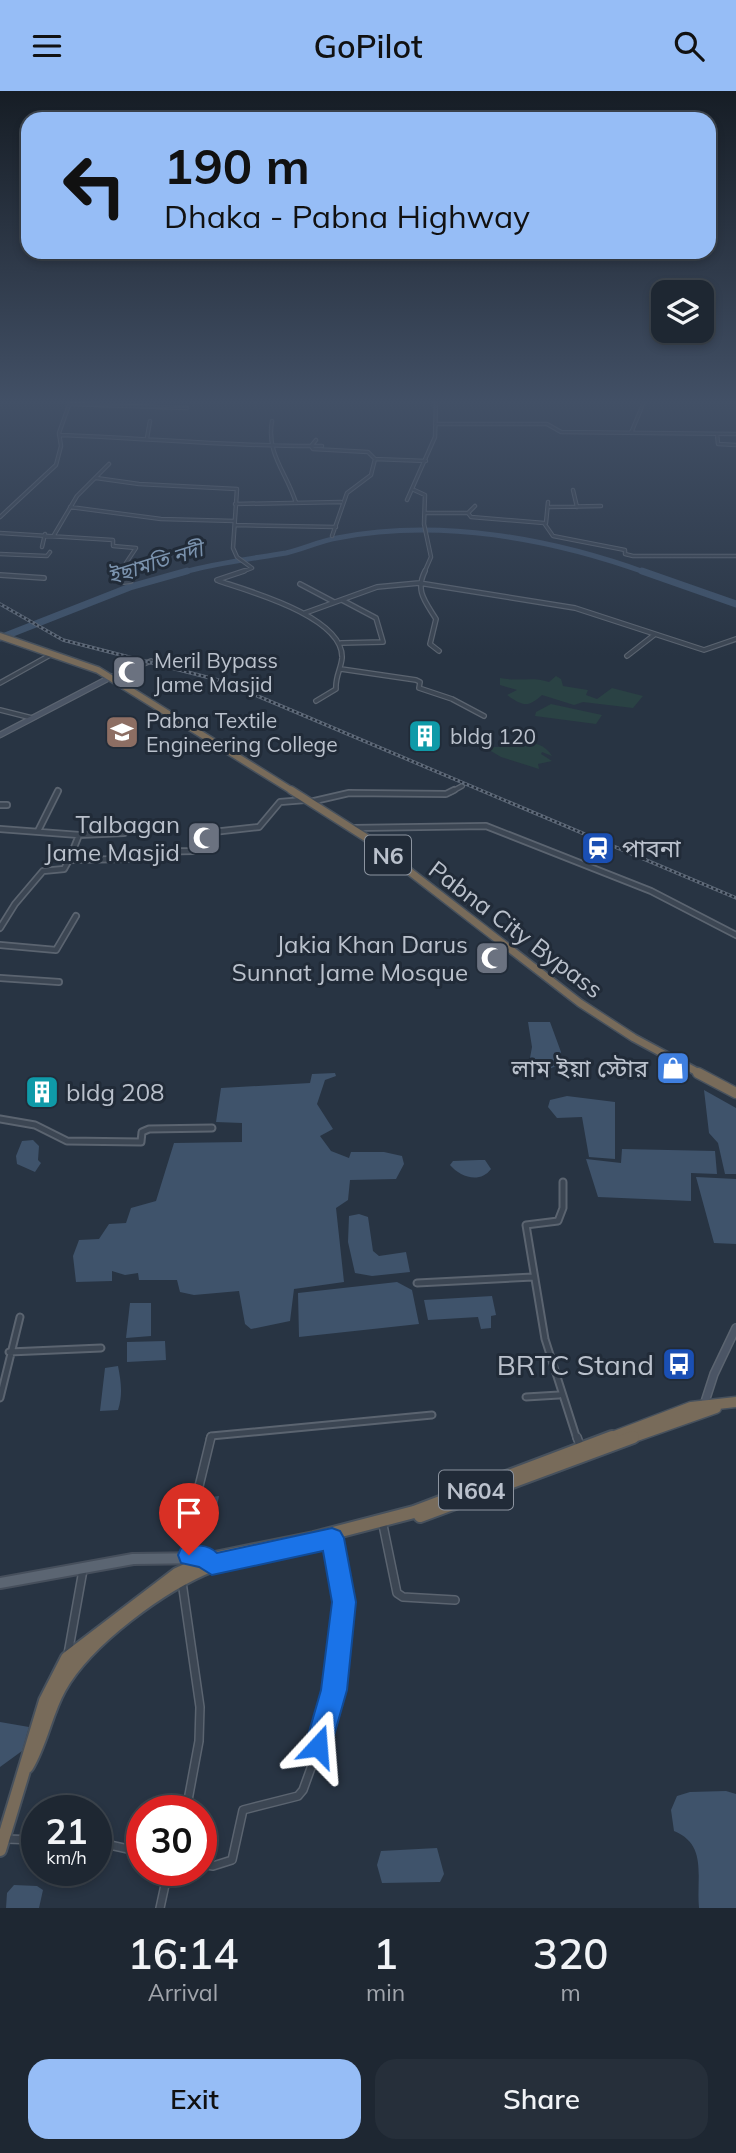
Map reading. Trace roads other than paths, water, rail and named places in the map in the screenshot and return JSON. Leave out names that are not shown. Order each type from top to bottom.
[{"type":"highway","name":"Pabna City Bypass","points":[[0,636],[111,677],[353,828],[580,1003],[634,1038],[736,1093]]},
{"type":"highway","name":"N604","points":[[2,1844],[26,1769],[37,1752],[71,1662],[156,1588],[177,1574],[211,1562],[414,1513],[582,1449],[704,1407],[736,1405]]},
{"type":"highway","name":"N604","points":[[71,1662],[211,1562],[332,1538],[461,1503],[704,1407]]},
{"type":"main road","points":[[0,735],[111,677]]},
{"type":"main road","points":[[704,1407],[714,1374],[736,1328]]},
{"type":"main road","points":[[0,1583],[84,1567],[189,1555],[211,1562]]},
{"type":"street","points":[[0,517],[33,487]]},
{"type":"street","points":[[54,535],[85,487]]},
{"type":"street","points":[[193,487],[236,489],[233,548],[237,557],[252,568],[217,580],[305,613],[341,643],[343,654],[341,669],[335,674],[336,689],[316,701]]},
{"type":"street","points":[[289,487],[296,503]]},
{"type":"street","points":[[332,537],[341,502],[352,487]]},
{"type":"street","points":[[407,500],[415,487]]},
{"type":"street","points":[[573,489],[576,507]]},
{"type":"street","points":[[414,490],[425,495],[424,528],[428,535],[431,557],[419,583],[420,594],[436,619],[430,645],[439,651]]},
{"type":"street","points":[[235,504],[341,502]]},
{"type":"street","points":[[548,502],[550,507],[546,523],[553,535],[625,551],[625,554],[636,557],[665,558],[690,553],[736,556]]},
{"type":"street","points":[[425,513],[468,513],[475,506]]},
{"type":"street","points":[[550,507],[601,506]]},
{"type":"street","points":[[70,507],[161,519],[335,527]]},
{"type":"street","points":[[468,513],[471,517],[546,523]]},
{"type":"street","points":[[0,533],[112,540],[113,546],[136,548],[126,563],[134,566],[131,581],[124,582]]},
{"type":"street","points":[[42,547],[45,534]]},
{"type":"street","points":[[0,554],[47,556],[50,552]]},
{"type":"street","points":[[0,575],[44,578]]},
{"type":"street","points":[[305,613],[379,587],[419,583],[575,608],[704,650],[736,639]]},
{"type":"street","points":[[300,584],[335,602]]},
{"type":"street","points":[[341,643],[383,642],[376,618],[342,600]]},
{"type":"street","points":[[627,656],[654,635]]},
{"type":"street","points":[[0,683],[53,654]]},
{"type":"street","points":[[111,677],[150,661]]},
{"type":"street","points":[[341,669],[418,681],[419,688],[452,699],[484,716]]},
{"type":"street","points":[[0,710],[32,718]]},
{"type":"street","points":[[69,860],[125,859],[144,852],[193,851],[195,834],[260,827],[280,802],[308,801],[361,792],[446,794],[462,786]]},
{"type":"street","points":[[38,831],[58,791]]},
{"type":"street","points":[[0,805],[7,806]]},
{"type":"street","points":[[353,828],[458,824],[486,826],[651,891],[736,935]]},
{"type":"street","points":[[0,829],[79,835],[124,833]]},
{"type":"street","points":[[0,928],[43,871],[64,869],[79,835]]},
{"type":"street","points":[[0,945],[56,950],[76,916]]},
{"type":"street","points":[[0,978],[60,982]]},
{"type":"street","points":[[0,1119],[36,1125],[67,1141],[141,1142],[142,1132],[149,1129],[212,1128]]},
{"type":"street","points":[[563,1182],[559,1219],[526,1225],[533,1277],[559,1395],[582,1449]]},
{"type":"street","points":[[417,1283],[533,1277]]},
{"type":"street","points":[[0,1398],[9,1352],[20,1317]]},
{"type":"street","points":[[9,1352],[101,1348]]},
{"type":"street","points":[[526,1397],[559,1395]]},
{"type":"street","points":[[189,1555],[193,1511],[211,1436],[432,1415]]},
{"type":"street","points":[[383,1525],[386,1550],[397,1593],[403,1597],[455,1600]]},
{"type":"street","points":[[217,1864],[226,1864],[232,1860],[243,1810],[298,1796],[303,1790],[328,1721],[344,1602],[332,1538]]},
{"type":"street","points":[[71,1662],[84,1567]]},
{"type":"street","points":[[181,1581],[200,1707],[199,1741],[191,1768],[188,1795]]},
{"type":"street","points":[[2,1844],[21,1842]]},
{"type":"street","points":[[160,1908],[165,1886]]},
{"type":"water","points":[[528,1022],[550,1022],[561,1052],[559,1065],[549,1069],[535,1067],[530,1058],[532,1047]]},
{"type":"water","points":[[335,1073],[336,1076],[325,1080],[317,1104],[333,1129],[320,1136],[331,1151],[349,1158],[351,1152],[384,1152],[402,1156],[404,1164],[396,1179],[350,1180],[348,1200],[336,1208],[344,1282],[294,1289],[290,1321],[251,1329],[245,1324],[239,1291],[194,1295],[180,1292],[177,1280],[139,1280],[138,1273],[125,1275],[112,1271],[112,1281],[76,1282],[73,1256],[79,1240],[99,1239],[109,1224],[126,1223],[131,1208],[156,1201],[174,1143],[242,1142],[242,1123],[216,1122],[221,1088],[310,1083],[312,1074]]},
{"type":"water","points":[[704,1090],[736,1108],[736,1174],[725,1174],[718,1143],[709,1133]]},
{"type":"water","points":[[567,1096],[615,1102],[615,1159],[589,1157],[582,1117],[557,1118],[548,1107],[550,1100]]},
{"type":"water","points":[[33,1140],[39,1146],[38,1160],[41,1163],[35,1172],[17,1164],[16,1156],[22,1141]]},
{"type":"water","points":[[622,1149],[715,1151],[717,1174],[691,1173],[691,1201],[598,1197],[586,1159],[621,1163]]},
{"type":"water","points":[[485,1160],[491,1169],[476,1177],[459,1173],[450,1165],[453,1161]]},
{"type":"water","points":[[696,1177],[736,1179],[736,1244],[714,1243]]},
{"type":"water","points":[[359,1214],[368,1217],[373,1251],[379,1256],[406,1252],[410,1272],[372,1276],[355,1273],[348,1242],[349,1216]]},
{"type":"water","points":[[397,1282],[412,1290],[419,1324],[299,1337],[298,1293]]},
{"type":"water","points":[[492,1296],[496,1315],[491,1316],[491,1328],[481,1329],[478,1317],[428,1320],[424,1300]]},
{"type":"water","points":[[130,1303],[151,1303],[151,1336],[126,1338]]},
{"type":"water","points":[[165,1341],[166,1360],[127,1362],[127,1342]]},
{"type":"water","points":[[118,1366],[121,1399],[118,1410],[100,1411],[105,1368]]},
{"type":"water","points":[[219,1496],[213,1527],[203,1529],[198,1523],[204,1498]]},
{"type":"water","points":[[0,1722],[29,1727],[22,1751],[0,1767]]},
{"type":"water","points":[[726,1791],[736,1794],[736,1908],[699,1908],[696,1853],[685,1837],[674,1831],[671,1810],[677,1796],[690,1792]]},
{"type":"water","points":[[437,1848],[444,1874],[440,1882],[382,1883],[377,1865],[381,1851]]},
{"type":"water","points":[[14,1885],[37,1886],[43,1890],[39,1908],[6,1908],[7,1893]]},
{"type":"waterway","name":"ইছামতি নদী","points":[[181,573],[286,553],[337,538],[415,530],[454,531],[533,541],[647,573]]},
{"type":"waterway","name":"ইছামতি নদী","points":[[0,638],[130,587],[187,571]]},
{"type":"waterway","name":"ইছামতি নদী","points":[[642,571],[736,604]]},
{"type":"railway","points":[[0,604],[63,640],[222,681],[736,898]]},
{"type":"place","name":"Meril Bypass Jame Masjid","points":[[129,672]]},
{"type":"place","name":"Pabna Textile Engineering College","points":[[122,732]]},
{"type":"place","name":"bldg 120","points":[[425,736]]},
{"type":"place","name":"Talbagan Jame Masjid","points":[[204,838]]},
{"type":"place","name":"পাবনা","points":[[598,848]]},
{"type":"place","name":"Jakia Khan Darus Sunnat Jame Mosque","points":[[492,958]]},
{"type":"place","name":"লাম ইয়া স্টোর","points":[[673,1068]]},
{"type":"place","name":"bldg 208","points":[[42,1092]]},
{"type":"place","name":"BRTC Stand","points":[[679,1364]]}]
